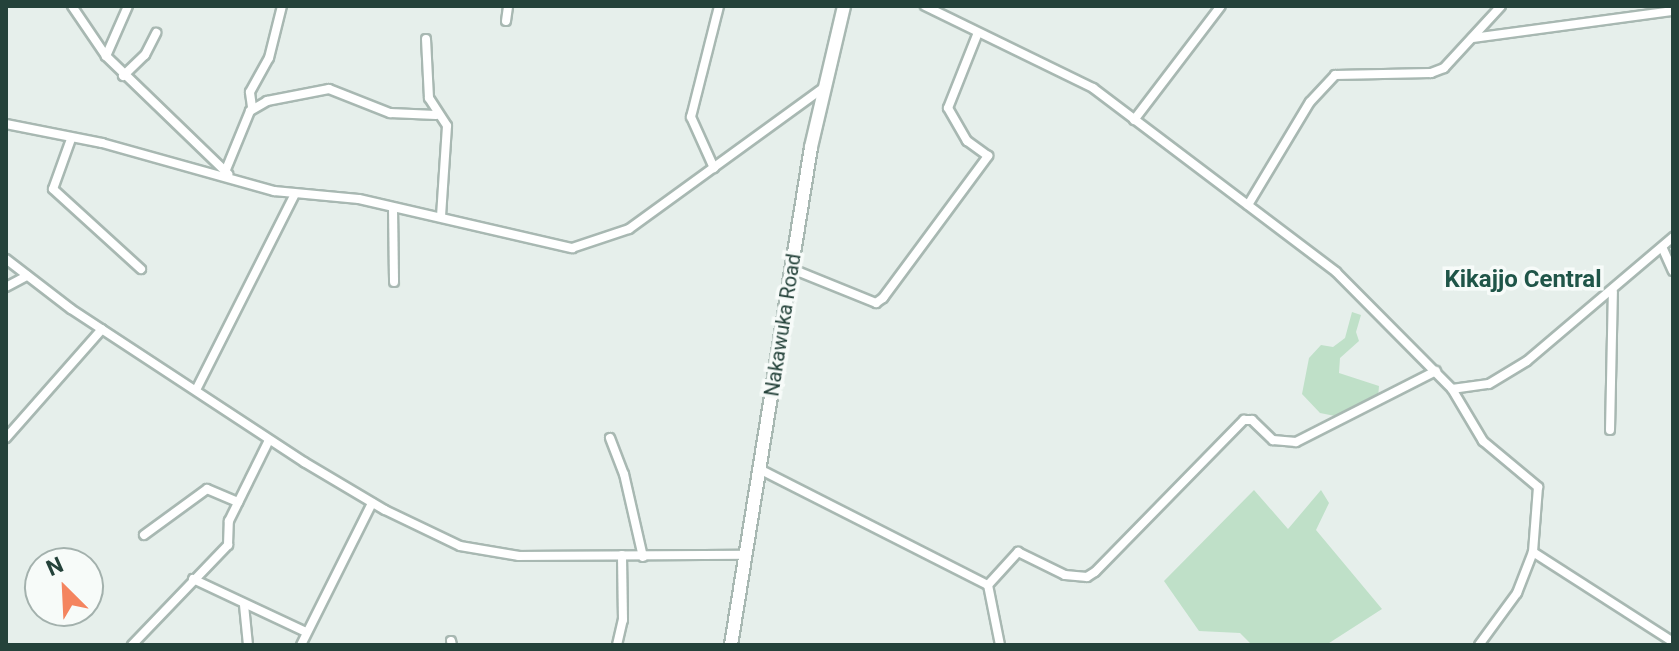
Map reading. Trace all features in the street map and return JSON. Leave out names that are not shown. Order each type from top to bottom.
[{"type":"main road","name":"Nakawuka Road","points":[[731,645],[823,88],[844,6]]},
{"type":"street","points":[[72,6],[123,76],[229,174]]},
{"type":"street","points":[[106,56],[128,6]]},
{"type":"street","points":[[229,174],[252,107],[250,92],[269,58],[282,6]]},
{"type":"street","points":[[506,21],[508,6]]},
{"type":"street","points":[[714,168],[691,117],[719,6]]},
{"type":"street","points":[[925,6],[977,35],[1058,69],[1134,120],[1336,272],[1452,389],[1483,441],[1538,487],[1533,552],[1517,593],[1479,645]]},
{"type":"street","points":[[1134,120],[1221,6]]},
{"type":"street","points":[[1248,205],[1310,102],[1335,75],[1431,73],[1444,68],[1501,6]]},
{"type":"street","points":[[1473,38],[1673,11]]},
{"type":"street","points":[[123,76],[145,55],[156,33]]},
{"type":"street","points":[[792,269],[876,303],[883,298],[988,156],[967,141],[948,108],[977,35]]},
{"type":"street","points":[[426,39],[428,91],[436,115],[447,126],[441,217]]},
{"type":"street","points":[[6,124],[229,174],[295,194],[359,199],[583,247],[629,229],[823,88]]},
{"type":"street","points":[[252,107],[329,89],[390,113],[436,115]]},
{"type":"street","points":[[71,139],[53,189],[141,269]]},
{"type":"street","points":[[197,388],[295,194]]},
{"type":"street","points":[[393,208],[394,282]]},
{"type":"street","points":[[1452,389],[1501,379],[1613,292],[1673,237]]},
{"type":"street","points":[[1663,249],[1673,271]]},
{"type":"street","points":[[6,259],[102,329],[197,388],[269,440],[372,503],[474,551],[519,556],[746,555]]},
{"type":"street","points":[[6,287],[27,276]]},
{"type":"street","points":[[1610,430],[1613,292]]},
{"type":"street","points":[[6,438],[102,329]]},
{"type":"street","points":[[988,585],[1018,552],[1065,575],[1087,577],[1095,572],[1244,420],[1252,420],[1273,440],[1296,442],[1436,371]]},
{"type":"street","points":[[610,438],[624,474],[643,557]]},
{"type":"street","points":[[132,645],[228,545],[229,521],[269,440]]},
{"type":"street","points":[[761,470],[988,585]]},
{"type":"street","points":[[144,535],[207,489],[238,502]]},
{"type":"street","points":[[301,645],[372,503]]},
{"type":"street","points":[[1533,552],[1673,642]]},
{"type":"street","points":[[617,645],[624,608],[622,555]]},
{"type":"street","points":[[193,579],[306,632]]},
{"type":"street","points":[[988,585],[1000,645]]},
{"type":"street","points":[[244,605],[248,645]]},
{"type":"green space","points":[[1352,312],[1361,315],[1356,332],[1359,341],[1340,358],[1339,373],[1379,386],[1378,398],[1340,417],[1320,413],[1302,394],[1309,358],[1321,345],[1333,347],[1345,338]]},
{"type":"green space","points":[[1254,490],[1288,529],[1321,490],[1329,503],[1316,530],[1382,609],[1326,645],[1252,645],[1240,633],[1199,631],[1164,581]]},
{"type":"district","name":"Kikajjo Central","points":[[1523,280]]}]
